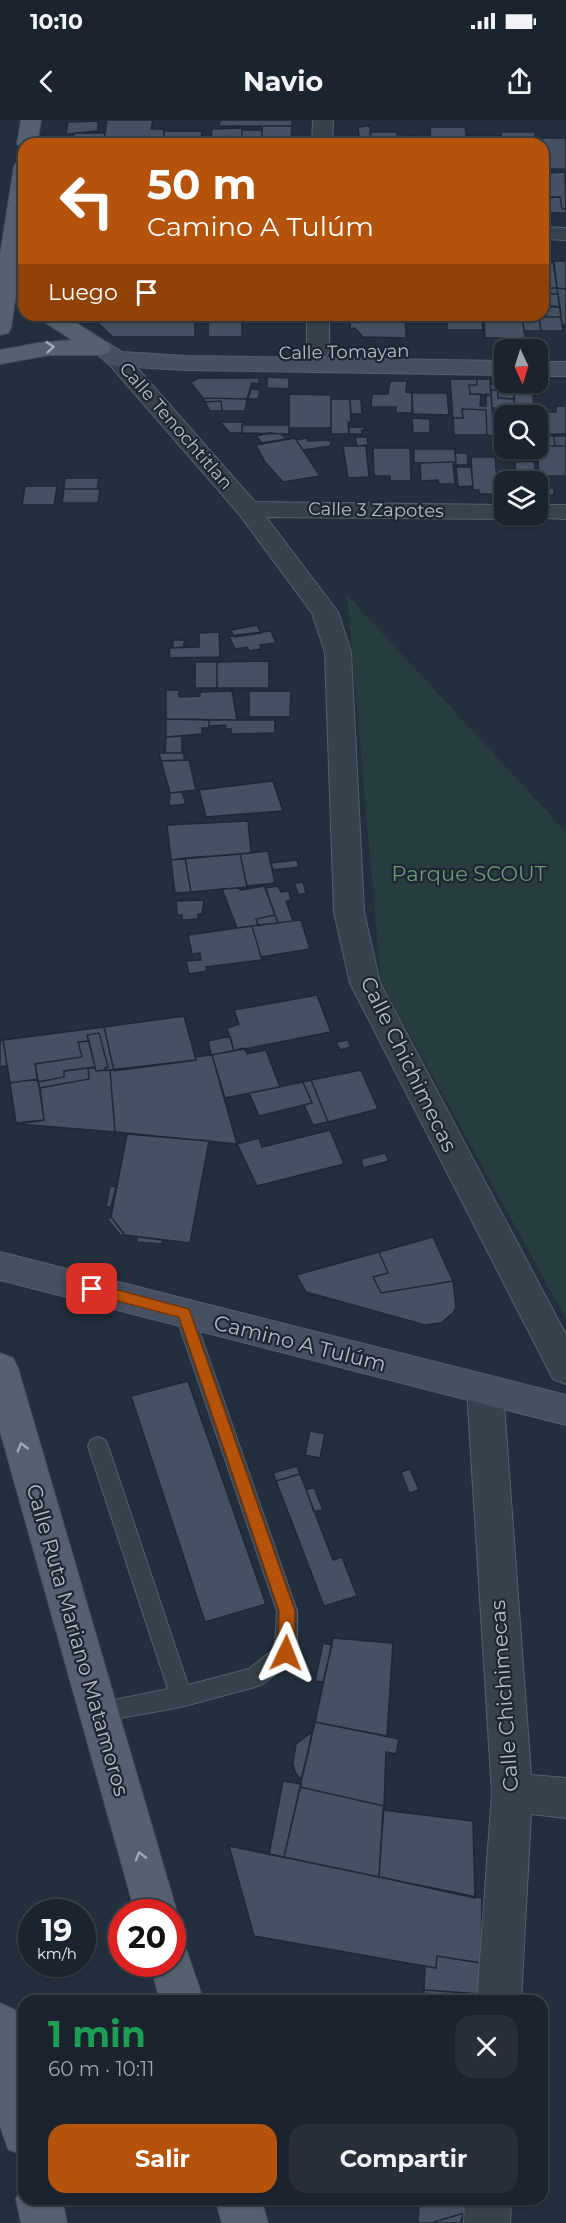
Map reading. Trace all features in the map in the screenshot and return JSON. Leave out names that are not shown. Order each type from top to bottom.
[{"type":"main road","points":[[28,138],[31,120]]},
{"type":"main road","points":[[0,328],[15,293],[18,251]]},
{"type":"main road","points":[[58,321],[108,353]]},
{"type":"main road","points":[[0,357],[43,347],[69,345],[108,353]]},
{"type":"main road","name":"Calle Ruta Mariano Matamoros","points":[[0,1368],[152,1899]]},
{"type":"main road","points":[[175,1977],[180,1995]]},
{"type":"main road","points":[[0,2025],[18,2106]]},
{"type":"main road","points":[[40,2205],[44,2223]]},
{"type":"main road","points":[[240,2205],[245,2223]]},
{"type":"street","points":[[322,138],[323,120]]},
{"type":"street","points":[[549,233],[566,234]]},
{"type":"street","points":[[318,321],[318,351]]},
{"type":"street","name":"Calle Tomayan","points":[[185,363],[233,355],[318,351],[494,351]]},
{"type":"street","points":[[548,351],[566,351]]},
{"type":"street","name":"Calle Tomayan","points":[[108,353],[185,363],[494,368]]},
{"type":"street","name":"Calle Tenochtitlan","points":[[108,353],[248,509]]},
{"type":"street","points":[[548,369],[566,369]]},
{"type":"street","name":"Calle 3 Zapotes","points":[[248,509],[494,512]]},
{"type":"street","name":"Calle Chichimecas","points":[[248,509],[325,612],[338,652],[349,912],[365,983],[566,1369]]},
{"type":"street","points":[[548,512],[566,513]]},
{"type":"street","name":"Camino A Tulúm","points":[[0,1266],[566,1410]]},
{"type":"street","name":"Calle Chichimecas","points":[[485,1390],[512,1793],[500,1995]]},
{"type":"street","points":[[512,1793],[566,1798]]},
{"type":"street","points":[[487,2223],[488,2205]]},
{"type":"lane","points":[[98,1712],[181,1697],[255,1677],[286,1653],[287,1611],[184,1313]]},
{"type":"lane","points":[[98,1446],[181,1697]]},
{"type":"green space","name":"Parque SCOUT","points":[[347,595],[566,832],[566,1319],[381,982]]},
{"type":"building","points":[[107,120],[153,120],[151,129],[164,129],[164,138],[104,138]]},
{"type":"building","points":[[220,120],[292,120],[292,126],[219,126]]},
{"type":"building","points":[[98,121],[98,131],[66,134],[68,122]]},
{"type":"building","points":[[262,126],[292,126],[291,138],[262,138]]},
{"type":"building","points":[[370,126],[371,138],[359,138],[358,127]]},
{"type":"building","points":[[430,127],[465,127],[467,138],[431,138]]},
{"type":"building","points":[[242,128],[242,138],[211,138],[212,129]]},
{"type":"building","points":[[242,130],[262,130],[262,138],[242,138]]},
{"type":"building","points":[[164,131],[202,131],[201,138],[164,138]]},
{"type":"building","points":[[370,132],[397,132],[398,138],[370,138]]},
{"type":"building","points":[[501,132],[535,132],[536,138],[502,138]]},
{"type":"building","points":[[74,133],[105,133],[104,138],[73,138]]},
{"type":"building","points":[[408,135],[430,138],[397,137],[408,137]]},
{"type":"building","points":[[466,136],[501,136],[501,138],[466,138]]},
{"type":"building","points":[[549,138],[566,138],[566,169],[549,169]]},
{"type":"building","points":[[565,172],[566,209],[562,209],[560,197],[549,197],[549,173]]},
{"type":"building","points":[[560,197],[562,209],[566,209],[566,213],[549,213],[549,198]]},
{"type":"building","points":[[553,261],[566,261],[566,289],[557,288]]},
{"type":"building","points":[[549,262],[554,262],[557,288],[549,288]]},
{"type":"building","points":[[549,288],[557,288],[558,294],[549,294]]},
{"type":"building","points":[[557,288],[566,289],[566,325],[562,325]]},
{"type":"building","points":[[549,294],[558,294],[560,307],[549,306]]},
{"type":"building","points":[[549,307],[560,307],[561,317],[549,317]]},
{"type":"building","points":[[549,317],[561,317],[563,331],[541,331],[540,321],[549,321]]},
{"type":"building","points":[[96,321],[195,321],[195,337],[113,337]]},
{"type":"building","points":[[209,321],[242,321],[242,337],[208,337]]},
{"type":"building","points":[[350,321],[405,321],[406,338],[363,337],[355,328],[350,329]]},
{"type":"building","points":[[482,321],[483,330],[447,330],[447,322]]},
{"type":"building","points":[[484,321],[523,321],[525,338],[485,338]]},
{"type":"building","points":[[523,321],[540,321],[541,331],[524,331]]},
{"type":"building","points":[[267,377],[289,378],[289,389],[267,388]]},
{"type":"building","points":[[198,378],[259,378],[259,384],[252,383],[247,399],[203,398],[191,383]]},
{"type":"building","points":[[450,379],[477,379],[477,385],[469,385],[470,394],[481,394],[480,406],[486,406],[486,394],[491,395],[494,436],[487,435],[486,410],[462,409],[463,418],[453,418]]},
{"type":"building","points":[[477,379],[490,379],[491,395],[470,394],[469,385],[477,385]]},
{"type":"building","points":[[390,381],[407,381],[406,392],[412,393],[412,413],[396,413],[396,407],[371,407],[372,394],[388,394]]},
{"type":"building","points":[[251,389],[260,390],[258,399],[248,399]]},
{"type":"building","points":[[491,390],[498,393],[498,398],[514,399],[514,405],[494,405],[492,408]]},
{"type":"building","points":[[412,393],[447,393],[449,415],[413,414]]},
{"type":"building","points":[[498,393],[514,393],[514,399],[498,398]]},
{"type":"building","points":[[514,393],[533,393],[534,405],[515,405]]},
{"type":"building","points":[[289,394],[331,395],[331,428],[289,428]]},
{"type":"building","points":[[203,398],[247,399],[245,411],[222,411],[221,401],[205,402]]},
{"type":"building","points":[[331,399],[350,399],[349,434],[331,434]]},
{"type":"building","points":[[350,399],[361,399],[362,414],[351,414]]},
{"type":"building","points":[[221,401],[222,411],[210,411],[205,402]]},
{"type":"building","points":[[556,406],[566,406],[566,434],[548,434],[548,412],[556,412]]},
{"type":"building","points":[[462,409],[486,410],[487,435],[454,435],[453,418],[463,418]]},
{"type":"building","points":[[412,418],[430,419],[430,433],[413,433]]},
{"type":"building","points":[[220,422],[243,422],[242,433],[230,433]]},
{"type":"building","points":[[242,425],[289,425],[289,434],[242,433]]},
{"type":"building","points":[[349,427],[365,427],[365,430],[362,430],[362,434],[349,434]]},
{"type":"building","points":[[270,433],[281,434],[286,439],[262,443],[256,436]]},
{"type":"building","points":[[548,436],[554,436],[555,446],[548,446]]},
{"type":"building","points":[[554,436],[566,436],[566,446],[555,446]]},
{"type":"building","points":[[355,437],[367,437],[368,445],[357,446]]},
{"type":"building","points":[[295,438],[320,476],[283,482],[265,462],[256,445]]},
{"type":"building","points":[[307,438],[308,441],[330,440],[331,446],[303,450],[296,440]]},
{"type":"building","points":[[343,446],[366,446],[369,477],[348,478]]},
{"type":"building","points":[[548,446],[566,446],[566,476],[548,476],[548,471],[539,471],[538,459],[548,459]]},
{"type":"building","points":[[373,448],[410,448],[411,481],[390,481],[390,476],[374,476]]},
{"type":"building","points":[[414,449],[455,449],[456,462],[414,463]]},
{"type":"building","points":[[455,453],[467,453],[468,465],[456,465]]},
{"type":"building","points":[[471,457],[494,457],[496,471],[494,471],[494,494],[479,494],[479,490],[473,490]]},
{"type":"building","points":[[534,461],[535,471],[516,471],[515,462]]},
{"type":"building","points":[[453,462],[455,484],[439,484],[438,480],[421,481],[420,463]]},
{"type":"building","points":[[456,467],[471,467],[473,486],[458,487]]},
{"type":"building","points":[[65,478],[99,478],[97,489],[64,489]]},
{"type":"building","points":[[25,486],[57,486],[54,505],[22,505]]},
{"type":"building","points":[[548,488],[554,488],[554,495],[548,495]]},
{"type":"building","points":[[64,489],[100,489],[98,503],[62,503]]},
{"type":"building","points":[[257,625],[261,633],[234,637],[231,630]]},
{"type":"building","points":[[271,631],[276,643],[260,645],[261,649],[249,651],[247,647],[235,649],[229,636]]},
{"type":"building","points":[[219,632],[220,657],[170,658],[169,648],[199,647],[199,633]]},
{"type":"building","points":[[173,640],[185,640],[183,647],[173,648]]},
{"type":"building","points":[[269,661],[269,688],[217,688],[217,662]]},
{"type":"building","points":[[195,662],[217,662],[217,688],[195,688]]},
{"type":"building","points":[[166,690],[179,690],[179,697],[200,696],[200,692],[232,691],[237,720],[166,719]]},
{"type":"building","points":[[249,691],[291,691],[290,717],[249,717]]},
{"type":"building","points":[[166,719],[209,720],[209,728],[202,728],[202,734],[166,737]]},
{"type":"building","points":[[209,720],[275,720],[275,733],[231,734],[231,729],[225,729],[226,725],[209,726]]},
{"type":"building","points":[[182,736],[182,753],[165,753],[166,737]]},
{"type":"building","points":[[159,753],[184,753],[184,760],[161,761]]},
{"type":"building","points":[[189,760],[196,790],[170,793],[161,761]]},
{"type":"building","points":[[273,781],[283,811],[206,817],[199,790]]},
{"type":"building","points":[[182,792],[186,804],[169,806],[170,793]]},
{"type":"building","points":[[248,821],[251,853],[171,860],[167,825]]},
{"type":"building","points":[[268,851],[275,883],[247,886],[240,854]]},
{"type":"building","points":[[240,854],[247,887],[191,892],[185,858]]},
{"type":"building","points":[[185,858],[191,892],[175,893],[171,860]]},
{"type":"building","points":[[297,860],[299,867],[273,870],[271,863]]},
{"type":"building","points":[[303,882],[306,893],[299,895],[294,883]]},
{"type":"building","points":[[265,886],[275,915],[256,919],[258,925],[237,928],[222,889],[240,888],[240,890]]},
{"type":"building","points":[[278,886],[281,892],[289,891],[291,901],[286,901],[293,921],[278,923],[265,888]]},
{"type":"building","points":[[204,900],[202,914],[198,914],[198,919],[182,920],[182,915],[177,915],[176,901]]},
{"type":"building","points":[[275,915],[278,923],[258,925],[256,919]]},
{"type":"building","points":[[301,920],[310,949],[261,957],[252,926]]},
{"type":"building","points":[[252,926],[262,960],[206,967],[207,971],[189,974],[186,961],[201,960],[200,953],[192,954],[188,935]]},
{"type":"building","points":[[317,995],[331,1032],[234,1051],[227,1028],[239,1024],[234,1010]]},
{"type":"building","points":[[184,1016],[196,1060],[114,1071],[104,1027]]},
{"type":"building","points":[[104,1027],[114,1070],[105,1070],[108,1067],[99,1033],[87,1035],[89,1041],[78,1042],[82,1057],[35,1064],[38,1079],[10,1083],[3,1040]]},
{"type":"building","points":[[99,1033],[108,1067],[105,1070],[96,1071],[87,1035]]},
{"type":"building","points":[[230,1036],[234,1051],[211,1055],[208,1041]]},
{"type":"building","points":[[3,1040],[7,1066],[0,1067],[0,1041]]},
{"type":"building","points":[[348,1040],[351,1047],[340,1050],[336,1042]]},
{"type":"building","points":[[89,1041],[95,1067],[64,1071],[64,1077],[38,1082],[35,1064],[82,1057],[78,1042]]},
{"type":"building","points":[[244,1048],[247,1054],[266,1050],[280,1087],[225,1098],[212,1055]]},
{"type":"building","points":[[212,1055],[237,1144],[115,1132],[110,1070],[196,1060],[195,1057]]},
{"type":"building","points":[[88,1068],[89,1079],[40,1088],[38,1082],[64,1077],[64,1071]]},
{"type":"building","points":[[88,1068],[95,1068],[96,1071],[110,1070],[115,1132],[18,1124],[44,1120],[40,1088],[89,1079]]},
{"type":"building","points":[[361,1070],[378,1109],[328,1122],[311,1080]]},
{"type":"building","points":[[38,1079],[44,1120],[16,1123],[10,1083]]},
{"type":"building","points":[[311,1080],[328,1122],[313,1125],[304,1105],[312,1103],[303,1082]]},
{"type":"building","points":[[303,1082],[312,1103],[259,1116],[249,1093]]},
{"type":"building","points":[[330,1130],[344,1164],[257,1186],[237,1144],[259,1138],[262,1147]]},
{"type":"building","points":[[127,1134],[209,1141],[190,1243],[125,1235],[111,1217]]},
{"type":"building","points":[[385,1153],[389,1161],[363,1168],[361,1159]]},
{"type":"building","points":[[110,1186],[116,1187],[111,1207],[106,1207]]},
{"type":"building","points":[[111,1217],[124,1234],[121,1236],[107,1219]]},
{"type":"building","points":[[138,1237],[163,1240],[162,1244],[136,1242]]},
{"type":"building","points":[[433,1237],[453,1281],[381,1293],[373,1277],[388,1273],[379,1252]]},
{"type":"building","points":[[379,1252],[388,1273],[373,1277],[381,1293],[453,1281],[456,1307],[453,1313],[441,1323],[425,1325],[306,1292],[296,1275]]},
{"type":"building","points":[[188,1381],[266,1604],[205,1622],[131,1396]]},
{"type":"building","points":[[310,1431],[325,1434],[320,1458],[305,1455]]},
{"type":"building","points":[[297,1466],[300,1474],[276,1481],[273,1473]]},
{"type":"building","points":[[410,1469],[419,1490],[409,1493],[401,1472]]},
{"type":"building","points":[[300,1474],[333,1560],[342,1557],[357,1596],[324,1606],[276,1481]]},
{"type":"building","points":[[314,1487],[323,1510],[314,1512],[306,1490]]},
{"type":"building","points":[[333,1638],[393,1643],[387,1736],[315,1722]]},
{"type":"building","points":[[323,1643],[332,1645],[323,1682],[315,1681]]},
{"type":"building","points":[[315,1722],[399,1739],[396,1754],[386,1752],[384,1806],[300,1787]]},
{"type":"building","points":[[312,1732],[301,1780],[295,1772],[293,1763],[296,1744]]},
{"type":"building","points":[[283,1781],[301,1784],[284,1857],[269,1854]]},
{"type":"building","points":[[300,1787],[384,1806],[379,1877],[284,1857]]},
{"type":"building","points":[[383,1810],[473,1821],[475,1898],[379,1877]]},
{"type":"building","points":[[229,1846],[482,1898],[481,1963],[437,1956],[436,1968],[254,1936]]},
{"type":"building","points":[[437,1956],[481,1963],[482,1994],[424,1990],[425,1966],[436,1968]]},
{"type":"building","points":[[424,1990],[482,1994],[482,1995],[424,1995]]},
{"type":"building","points":[[419,2205],[467,2205],[464,2213],[431,2223],[418,2223]]},
{"type":"building","points":[[464,2213],[460,2223],[431,2223]]},
{"type":"route","points":[[92,1289],[184,1313],[287,1611],[286,1653]]}]
